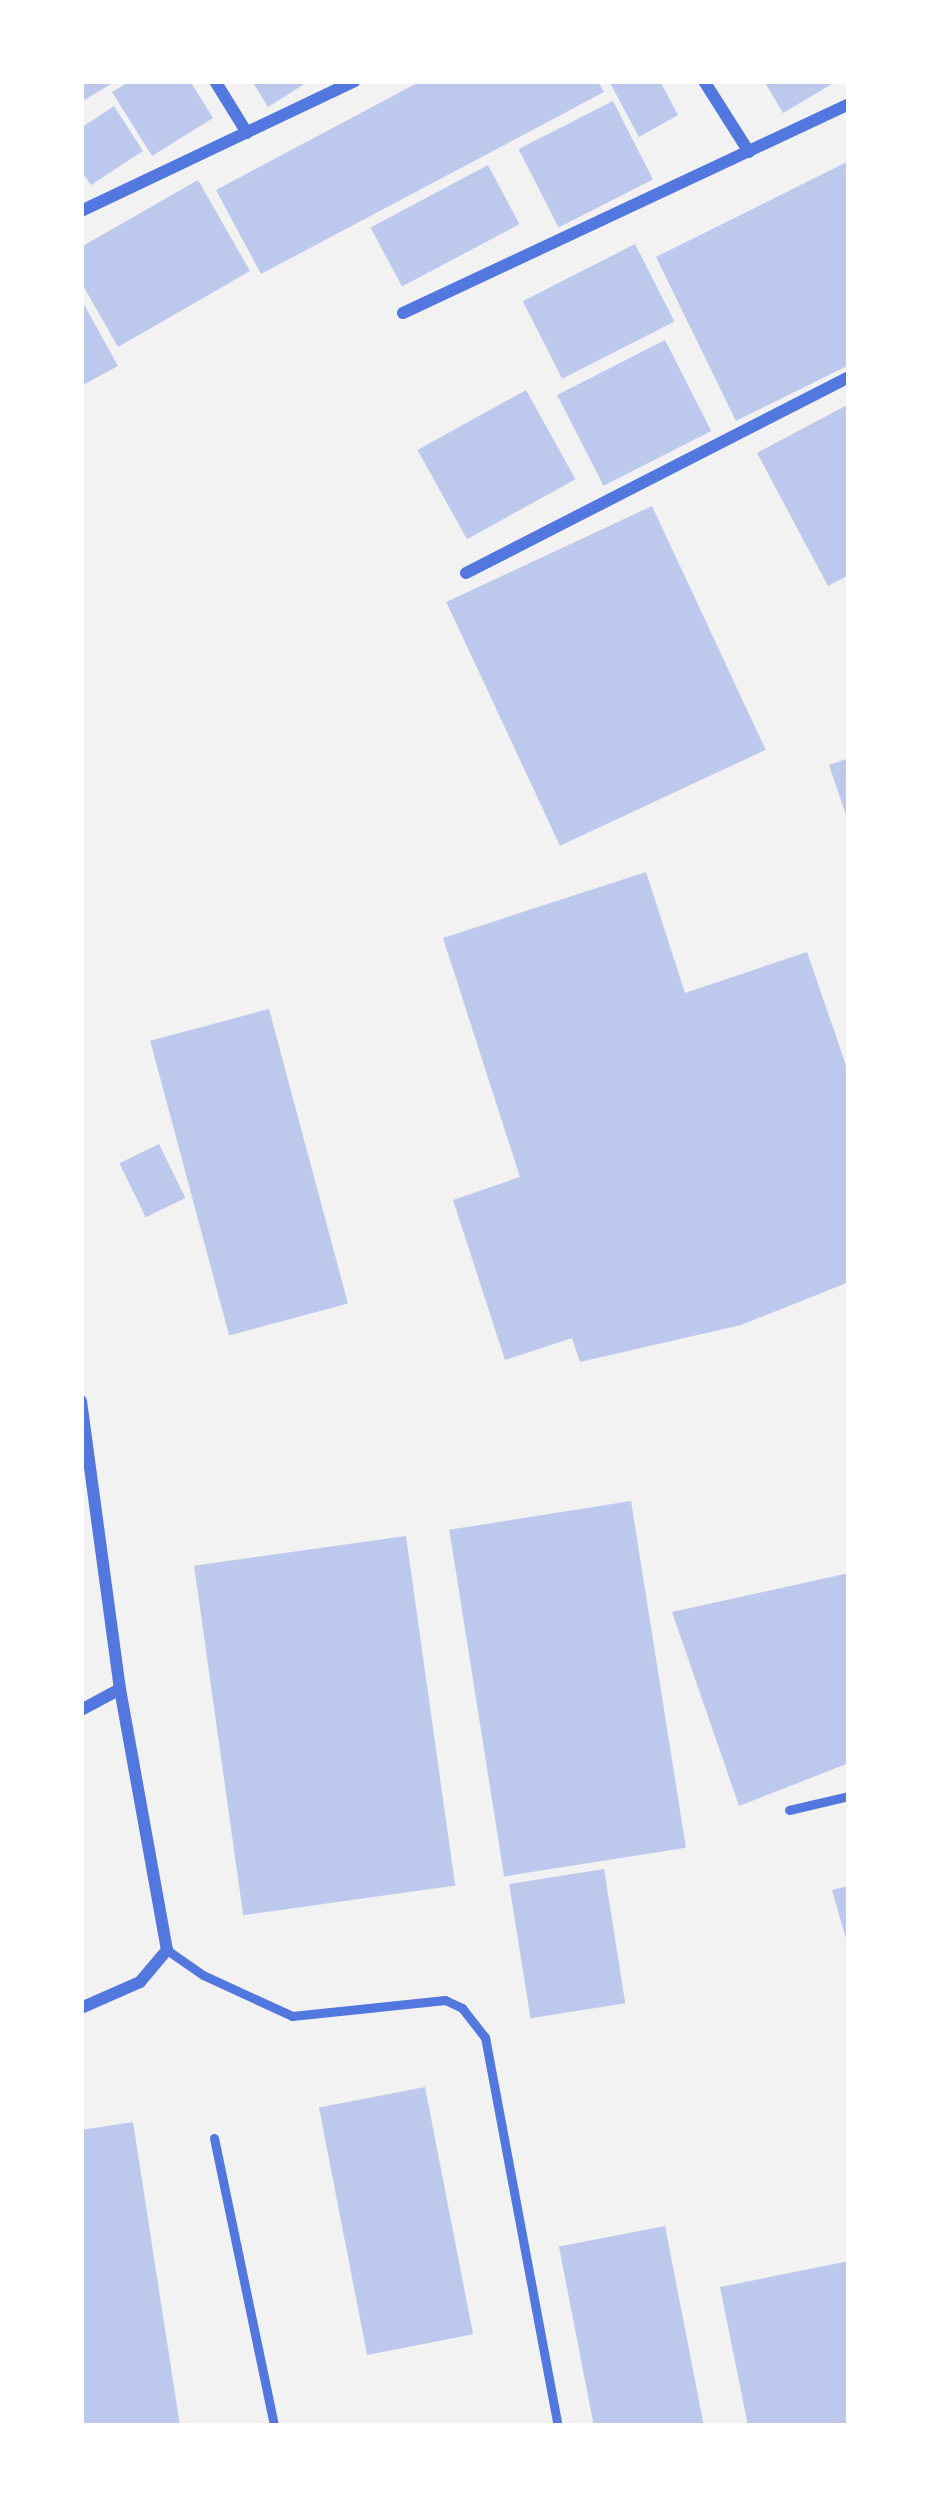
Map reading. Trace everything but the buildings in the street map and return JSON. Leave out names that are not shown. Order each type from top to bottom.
[{"type":"street","points":[[215,81],[247,133]]},
{"type":"street","points":[[81,211],[355,81]]},
{"type":"street","points":[[704,81],[749,152]]},
{"type":"street","points":[[403,314],[849,104]]},
{"type":"street","points":[[466,573],[849,377]]},
{"type":"street","points":[[81,1401],[120,1689],[167,1951],[140,1982],[81,2008]]},
{"type":"street","points":[[81,1710],[120,1689]]},
{"type":"lane","points":[[789,1810],[849,1796]]},
{"type":"lane","points":[[167,1951],[203,1975],[292,2015],[445,2000],[462,2008],[484,2037],[558,2426]]},
{"type":"lane","points":[[214,2138],[274,2426]]}]
